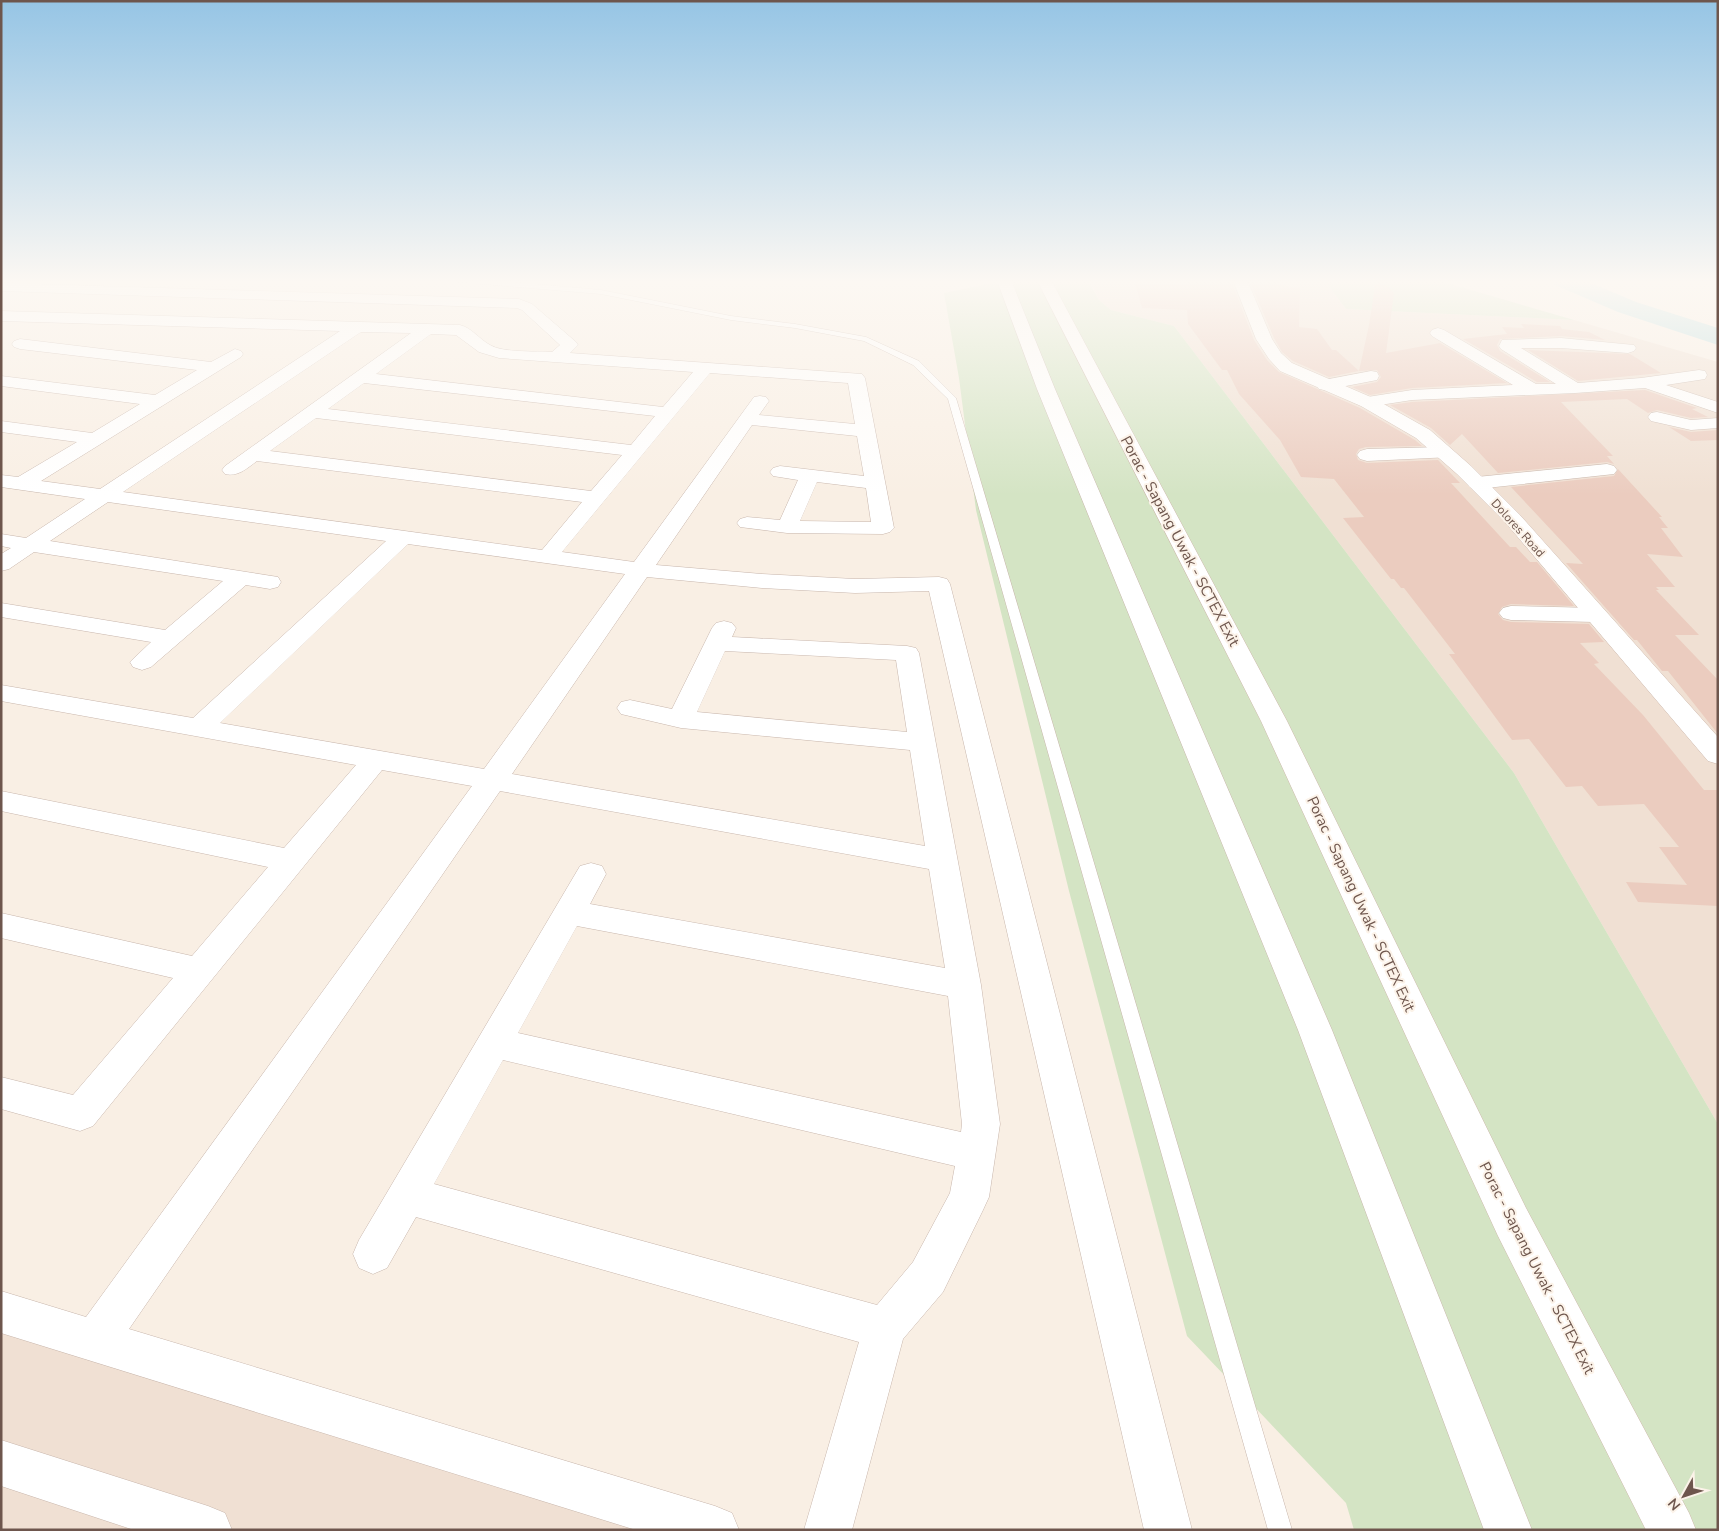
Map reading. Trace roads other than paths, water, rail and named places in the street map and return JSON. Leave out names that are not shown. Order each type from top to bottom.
[{"type":"street","points":[[58,351],[213,367]]},
{"type":"street","points":[[1,564],[319,351]]},
{"type":"street","points":[[232,470],[396,351]]},
{"type":"street","points":[[494,351],[554,358],[856,378],[883,528],[787,527],[747,523]]},
{"type":"street","points":[[554,358],[561,351]]},
{"type":"street","points":[[1032,351],[1315,1030],[1508,1530]]},
{"type":"street","name":"Porac - Sapang Uwak - SCTEX Exit","points":[[1081,351],[1274,721],[1512,1222],[1672,1530]]},
{"type":"street","name":"Dolores Road","points":[[1272,351],[1286,367],[1367,402],[1423,434],[1444,453],[1512,518],[1718,755]]},
{"type":"street","points":[[1469,351],[1533,390]]},
{"type":"street","points":[[1516,351],[1575,388]]},
{"type":"street","points":[[1573,351],[1622,384]]},
{"type":"street","points":[[11,482],[94,439],[235,354]]},
{"type":"street","points":[[546,557],[705,368]]},
{"type":"street","points":[[1367,402],[1412,394],[1575,388],[1641,383],[1699,375]]},
{"type":"street","points":[[1325,385],[1371,376]]},
{"type":"street","points":[[360,377],[657,411]]},
{"type":"street","points":[[1,381],[157,402]]},
{"type":"street","points":[[1641,383],[1692,398],[1717,420]]},
{"type":"street","points":[[95,1341],[754,410],[866,431]]},
{"type":"street","points":[[312,412],[635,451]]},
{"type":"street","points":[[1657,417],[1691,425],[1717,420]]},
{"type":"street","points":[[1,426],[94,439]]},
{"type":"street","points":[[1367,455],[1444,453]]},
{"type":"street","points":[[253,456],[596,498]]},
{"type":"street","points":[[1477,483],[1607,470]]},
{"type":"street","points":[[780,472],[875,483]]},
{"type":"street","points":[[787,527],[810,476]]},
{"type":"street","points":[[11,482],[641,570],[762,581],[855,586],[939,584],[1168,1530]]},
{"type":"street","points":[[199,728],[404,537]]},
{"type":"street","points":[[1,540],[270,582]]},
{"type":"street","points":[[142,662],[242,578]]},
{"type":"street","points":[[1,610],[171,638]]},
{"type":"street","points":[[1511,613],[1595,615]]},
{"type":"street","points":[[681,719],[688,698],[721,634],[907,653],[964,984],[981,1124],[969,1197],[928,1276],[885,1328],[828,1530]]},
{"type":"street","points":[[1,693],[943,860]]},
{"type":"street","points":[[630,708],[681,719],[922,742]]},
{"type":"street","points":[[1,1093],[80,1114],[376,759]]},
{"type":"street","points":[[1,801],[291,861]]},
{"type":"street","points":[[373,1254],[591,874]]},
{"type":"street","points":[[569,912],[964,984]]},
{"type":"street","points":[[1,926],[199,971]]},
{"type":"street","points":[[494,1043],[976,1153]]},
{"type":"street","points":[[407,1196],[885,1328]]},
{"type":"street","points":[[1,1312],[715,1530]]},
{"type":"street","points":[[2,1465],[208,1530]]},
{"type":"lane","points":[[892,351],[916,363],[952,398],[1280,1530]]}]
